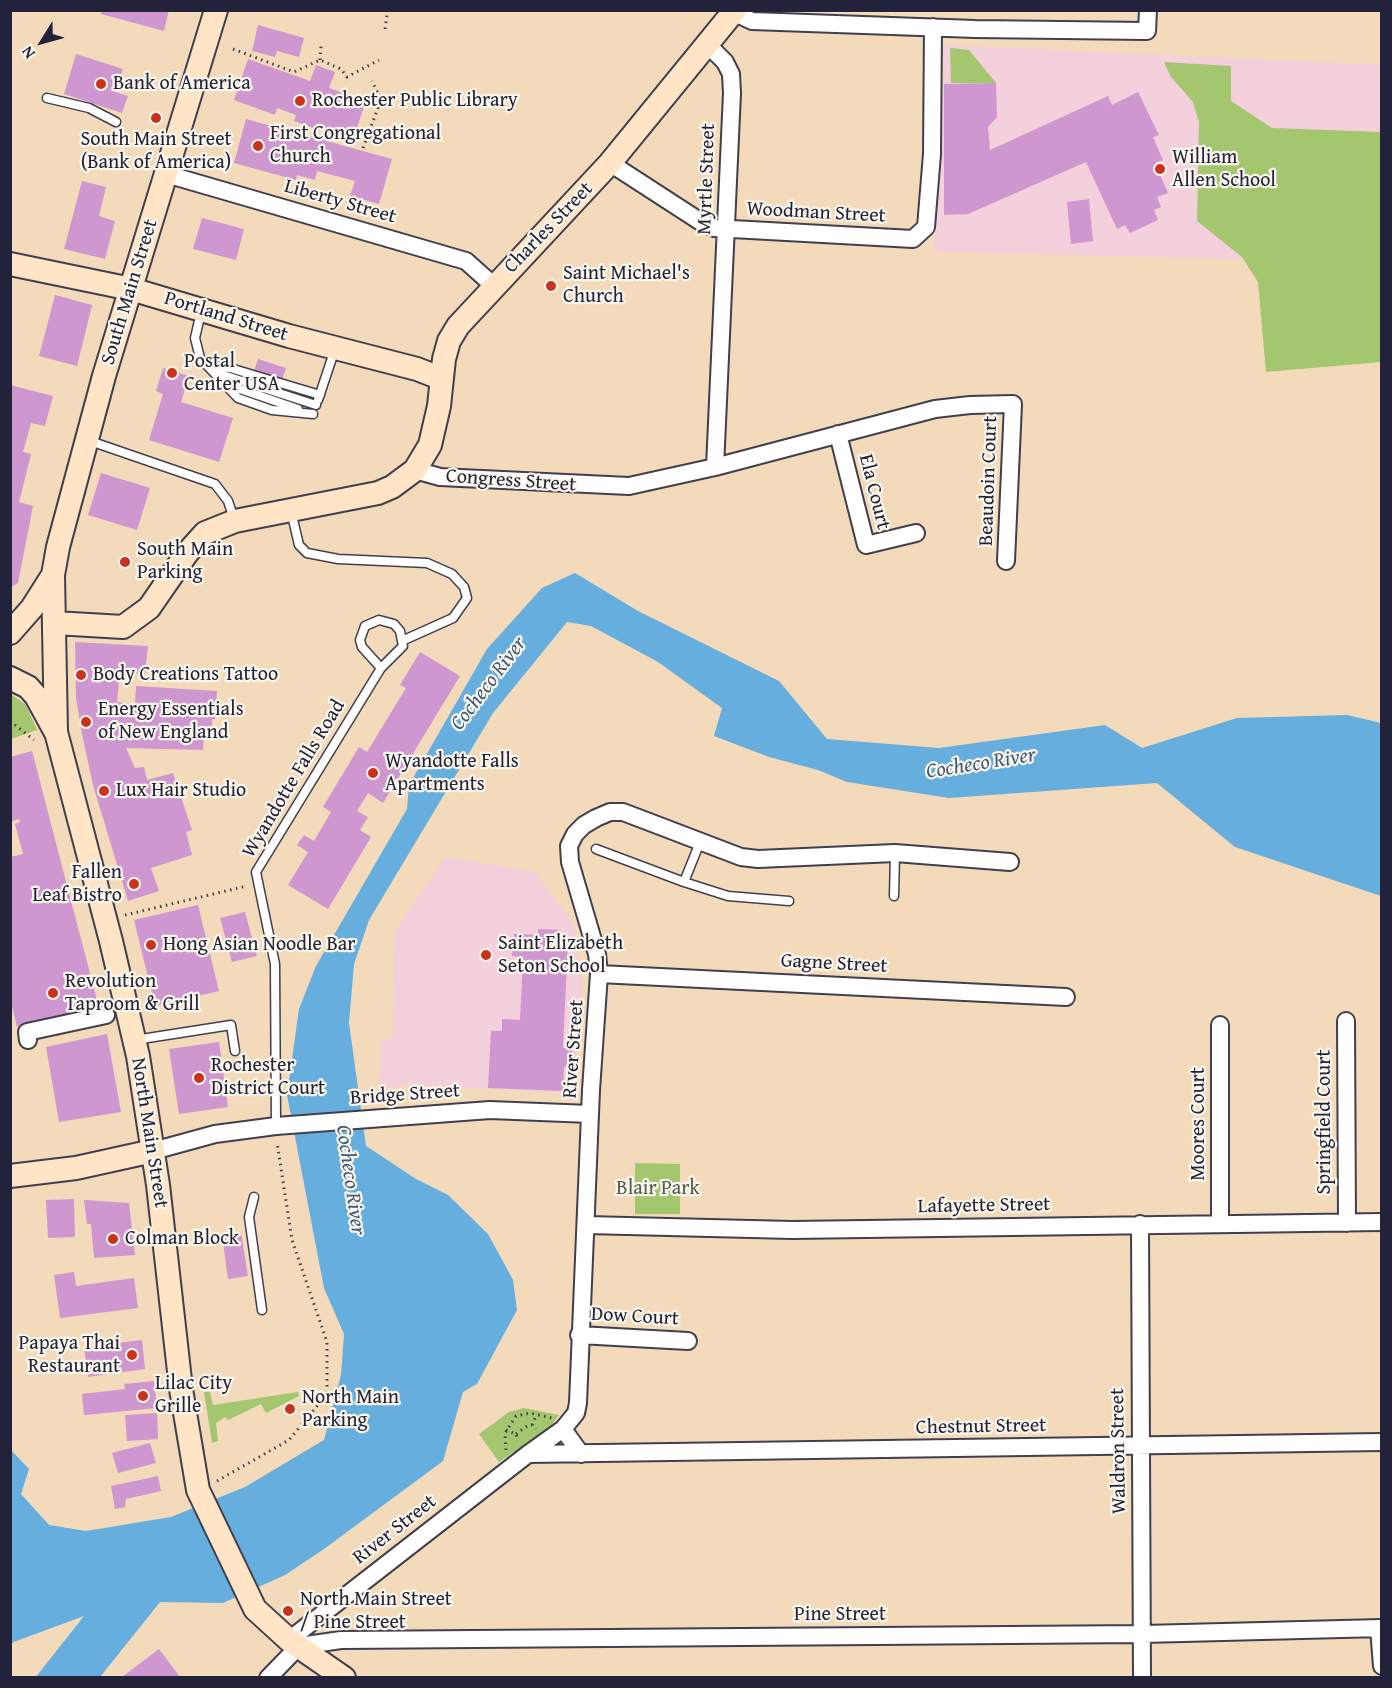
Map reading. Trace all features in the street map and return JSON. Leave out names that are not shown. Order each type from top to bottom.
[{"type":"main road","name":"South Main Street","points":[[53,575],[87,440],[216,10]]},
{"type":"main road","name":"Charles Street","points":[[415,471],[430,445],[437,418],[440,378],[449,341],[469,312],[610,163],[734,11]]},
{"type":"main road","name":"Portland Street","points":[[10,264],[131,289],[417,369],[440,378]]},
{"type":"main road","points":[[55,623],[123,627],[148,608],[195,542],[205,533],[235,521],[378,493],[415,471]]},
{"type":"main road","points":[[10,633],[32,609],[53,575]]},
{"type":"main road","name":"North Main Street","points":[[53,575],[56,732],[134,1040],[153,1151],[181,1389],[206,1486],[247,1596],[267,1622],[344,1677]]},
{"type":"main road","points":[[10,678],[28,687],[36,696],[56,732]]},
{"type":"main road","points":[[10,1176],[76,1168],[153,1151]]},
{"type":"street","points":[[734,11],[752,21],[1147,31],[1148,10]]},
{"type":"street","name":"Woodman Street","points":[[610,163],[701,222],[726,229],[913,239],[926,227],[932,154],[933,27]]},
{"type":"street","name":"Myrtle Street","points":[[708,45],[725,62],[731,74],[714,467]]},
{"type":"street","name":"Liberty Street","points":[[166,174],[466,261],[494,286]]},
{"type":"street","name":"Congress Street","points":[[415,471],[440,477],[608,487],[659,481],[935,409],[1013,404]]},
{"type":"street","name":"Beaudoin Court","points":[[1006,561],[1013,404]]},
{"type":"street","name":"Ela Court","points":[[838,434],[866,545],[916,533]]},
{"type":"street","name":"River Street","points":[[268,1677],[294,1643],[524,1450],[576,1413],[599,974],[597,954],[570,862],[569,846],[574,834],[596,818],[610,812],[623,812],[741,857],[895,853],[1010,862]]},
{"type":"street","name":"Gagne Street","points":[[599,974],[1066,997]]},
{"type":"street","points":[[28,1040],[27,1032],[106,1015]]},
{"type":"street","name":"Springfield Court","points":[[1346,1021],[1347,1223]]},
{"type":"street","name":"Moores Court","points":[[1220,1025],[1220,1224]]},
{"type":"street","name":"Bridge Street","points":[[153,1151],[215,1134],[279,1131],[382,1117],[490,1110],[591,1113]]},
{"type":"street","name":"Lafayette Street","points":[[586,1225],[792,1230],[1382,1222]]},
{"type":"street","name":"Waldron Street","points":[[1140,1224],[1139,1446],[1142,1677]]},
{"type":"street","name":"Dow Court","points":[[579,1335],[688,1341]]},
{"type":"street","points":[[560,1424],[580,1454]]},
{"type":"street","name":"Chestnut Street","points":[[580,1454],[1382,1442]]},
{"type":"street","points":[[524,1450],[580,1454]]},
{"type":"street","points":[[1380,1628],[1382,1666]]},
{"type":"street","name":"Pine Street","points":[[294,1643],[362,1639],[1143,1634],[1380,1628]]},
{"type":"lane","points":[[47,98],[89,108],[116,122]]},
{"type":"lane","points":[[201,310],[195,338],[196,347],[206,365],[238,398],[272,410],[313,414],[336,348]]},
{"type":"lane","points":[[206,365],[230,368],[320,395]]},
{"type":"lane","points":[[214,372],[316,405]]},
{"type":"lane","points":[[87,440],[215,484],[228,501],[235,521]]},
{"type":"lane","points":[[291,510],[300,544],[307,552],[338,560],[427,563],[446,570],[464,587],[467,598],[453,618],[404,640],[400,631],[386,620],[370,622],[365,626],[360,640],[362,647],[381,669]]},
{"type":"lane","name":"Wyandotte Falls Road","points":[[279,1131],[275,964],[256,872],[381,669],[398,654],[404,640]]},
{"type":"lane","points":[[684,882],[700,842]]},
{"type":"lane","points":[[596,849],[728,896],[789,901]]},
{"type":"lane","points":[[894,896],[895,853]]},
{"type":"lane","points":[[134,1040],[231,1025],[235,1051]]},
{"type":"lane","points":[[254,1197],[249,1217],[262,1310]]},
{"type":"path","points":[[385,28],[387,15]]},
{"type":"path","points":[[320,60],[321,46]]},
{"type":"path","points":[[233,49],[294,72],[320,60],[341,69],[347,77],[379,60]]},
{"type":"path","points":[[363,148],[381,100],[372,81]]},
{"type":"path","points":[[10,721],[34,740]]},
{"type":"path","points":[[123,916],[258,884]]},
{"type":"path","points":[[206,1486],[289,1440],[327,1394],[327,1342],[292,1239],[279,1131]]},
{"type":"path","points":[[509,1454],[504,1445],[506,1430],[517,1415],[537,1414],[560,1424]]},
{"type":"path","points":[[532,1425],[537,1414]]},
{"type":"path","points":[[532,1425],[539,1432]]},
{"type":"path","points":[[516,1434],[523,1427],[532,1425]]},
{"type":"path","points":[[506,1430],[516,1434],[524,1450]]},
{"type":"shaded area","name":"William Allen School","points":[[943,45],[1381,65],[1381,262],[934,252],[941,86],[944,81]]},
{"type":"shaded area","name":"Saint Elizabeth Seton School","points":[[445,857],[534,872],[573,923],[582,980],[574,1093],[412,1085],[379,1089],[381,1041],[393,1037],[395,931]]},
{"type":"green space","points":[[950,48],[969,50],[996,83],[951,83]]},
{"type":"green space","points":[[1164,62],[1231,66],[1231,101],[1272,128],[1381,132],[1381,362],[1266,372],[1258,282],[1242,257],[1197,221],[1199,122],[1193,102],[1171,77]]},
{"type":"green space","points":[[10,693],[26,705],[37,730],[11,739]]},
{"type":"green space","name":"Blair Park","points":[[635,1163],[680,1164],[680,1214],[635,1214]]},
{"type":"green space","points":[[204,1392],[210,1392],[213,1405],[298,1392],[299,1396],[266,1413],[261,1404],[228,1420],[225,1417],[216,1423],[218,1441],[212,1443]]},
{"type":"green space","points":[[524,1408],[559,1415],[551,1426],[499,1462],[479,1434],[509,1412]]},
{"type":"water","name":"Cocheco River","points":[[575,573],[638,611],[779,681],[827,739],[939,748],[1105,725],[1142,748],[1237,718],[1347,715],[1381,723],[1381,896],[1235,847],[1157,783],[949,798],[847,782],[818,770],[769,757],[714,736],[722,708],[658,662],[591,626],[567,622],[493,713],[369,920],[354,964],[349,1023],[366,1146],[416,1179],[448,1195],[488,1234],[513,1280],[517,1310],[477,1384],[463,1392],[443,1461],[285,1575],[223,1603],[160,1602],[100,1677],[35,1678],[84,1616],[11,1643],[10,1449],[29,1469],[21,1494],[49,1525],[86,1531],[171,1517],[245,1487],[324,1440],[341,1375],[344,1334],[324,1288],[287,1095],[299,1009],[316,966],[407,809],[409,785],[487,649],[542,588]]},
{"type":"building","points":[[102,10],[169,10],[164,31],[101,14]]},
{"type":"building","points":[[258,25],[304,38],[299,57],[277,51],[275,57],[252,51]]},
{"type":"building","points":[[76,54],[123,69],[115,92],[128,96],[122,113],[64,94]]},
{"type":"building","name":"Rochester Public Library","points":[[248,59],[310,81],[316,65],[335,72],[329,88],[366,101],[352,142],[294,121],[296,115],[277,108],[275,115],[234,100]]},
{"type":"building","points":[[996,83],[997,117],[988,127],[990,150],[1108,96],[1112,105],[1138,92],[1159,135],[1153,137],[1163,160],[1155,163],[1168,193],[1157,197],[1161,207],[1154,210],[1158,220],[1130,233],[1125,225],[1117,229],[1086,162],[968,214],[944,215],[944,84]]},
{"type":"building","points":[[246,119],[392,159],[379,204],[350,196],[355,181],[317,171],[315,180],[297,175],[296,180],[234,163]]},
{"type":"building","points":[[82,181],[106,187],[99,216],[115,221],[105,259],[64,249]]},
{"type":"building","points":[[1089,199],[1093,241],[1071,244],[1067,202]]},
{"type":"building","points":[[202,218],[244,229],[236,260],[193,249]]},
{"type":"building","points":[[55,295],[92,305],[77,366],[39,356]]},
{"type":"building","points":[[258,359],[286,368],[282,380],[275,378],[265,410],[250,406],[259,379],[252,377]]},
{"type":"building","points":[[163,368],[189,376],[181,402],[233,418],[219,462],[149,440],[163,394],[156,391]]},
{"type":"building","points":[[10,385],[53,396],[45,426],[31,423],[23,452],[31,454],[19,502],[33,506],[18,583],[10,588]]},
{"type":"building","points":[[101,473],[150,488],[137,530],[88,515]]},
{"type":"building","points":[[75,642],[148,646],[145,674],[120,672],[117,702],[135,704],[136,686],[217,691],[212,733],[204,733],[203,750],[126,748],[135,768],[144,767],[147,780],[173,773],[192,830],[186,832],[192,855],[151,868],[159,891],[128,901],[93,785],[82,734],[76,698]]},
{"type":"building","name":"Wyandotte Falls Apartments","points":[[420,652],[460,676],[383,803],[368,793],[357,811],[368,817],[360,830],[371,837],[328,909],[288,885],[308,852],[297,845],[304,835],[314,841],[331,812],[323,807],[359,747],[367,752],[406,688],[400,685]]},
{"type":"building","points":[[32,751],[99,1008],[17,1027],[10,998],[10,857],[23,854],[15,824],[20,822],[19,819],[10,822],[10,757]]},
{"type":"building","points":[[198,905],[219,991],[155,1006],[134,920]]},
{"type":"building","points":[[245,912],[257,956],[232,962],[220,918]]},
{"type":"building","points":[[538,929],[561,930],[561,941],[568,941],[563,1048],[572,1048],[571,1067],[564,1067],[563,1091],[488,1088],[491,1031],[502,1031],[502,1019],[520,1020],[523,957],[512,956],[514,934],[538,935]]},
{"type":"building","points":[[107,1034],[121,1112],[59,1122],[46,1047]]},
{"type":"building","name":"Rochester District Court","points":[[219,1042],[228,1107],[179,1114],[169,1049]]},
{"type":"building","points":[[74,1199],[75,1237],[48,1238],[46,1200]]},
{"type":"building","name":"Colman Block","points":[[84,1200],[129,1203],[135,1255],[94,1258],[91,1224],[87,1224]]},
{"type":"building","points":[[241,1232],[248,1276],[228,1279],[222,1235]]},
{"type":"building","points":[[74,1272],[76,1286],[134,1278],[138,1308],[60,1318],[54,1275]]},
{"type":"building","points":[[142,1340],[145,1369],[88,1377],[84,1347]]},
{"type":"building","points":[[154,1381],[157,1408],[84,1415],[82,1394],[125,1389],[124,1384]]},
{"type":"building","points":[[157,1413],[158,1439],[127,1441],[125,1415]]},
{"type":"building","points":[[150,1443],[156,1463],[118,1473],[112,1453]]},
{"type":"building","points":[[158,1476],[161,1491],[126,1499],[125,1507],[115,1509],[111,1486]]},
{"type":"building","points":[[159,1649],[180,1677],[122,1677]]},
{"type":"place","name":"Bank of America","points":[[101,84]]},
{"type":"place","name":"Rochester Public Library","points":[[300,101]]},
{"type":"place","name":"South Main Street (Bank of America)","points":[[156,118]]},
{"type":"place","name":"First Congregational Church","points":[[258,146]]},
{"type":"place","name":"William Allen School","points":[[1160,169]]},
{"type":"place","name":"Saint Michael's Church","points":[[551,286]]},
{"type":"place","name":"Postal Center USA","points":[[172,373]]},
{"type":"place","name":"South Main Parking","points":[[125,562]]},
{"type":"place","name":"Body Creations Tattoo","points":[[81,675]]},
{"type":"place","name":"Energy Essentials of New England","points":[[86,722]]},
{"type":"place","name":"Wyandotte Falls Apartments","points":[[373,773]]},
{"type":"place","name":"Lux Hair Studio","points":[[104,791]]},
{"type":"place","name":"Fallen Leaf Bistro","points":[[134,884]]},
{"type":"place","name":"Hong Asian Noodle Bar","points":[[151,945]]},
{"type":"place","name":"Saint Elizabeth Seton School","points":[[486,955]]},
{"type":"place","name":"Revolution Taproom & Grill","points":[[53,993]]},
{"type":"place","name":"Rochester District Court","points":[[199,1078]]},
{"type":"place","name":"Colman Block","points":[[113,1239]]},
{"type":"place","name":"Papaya Thai Restaurant","points":[[132,1355]]},
{"type":"place","name":"Lilac City Grille","points":[[143,1396]]},
{"type":"place","name":"North Main Parking","points":[[290,1409]]},
{"type":"place","name":"North Main Street / Pine Street","points":[[288,1611]]}]
